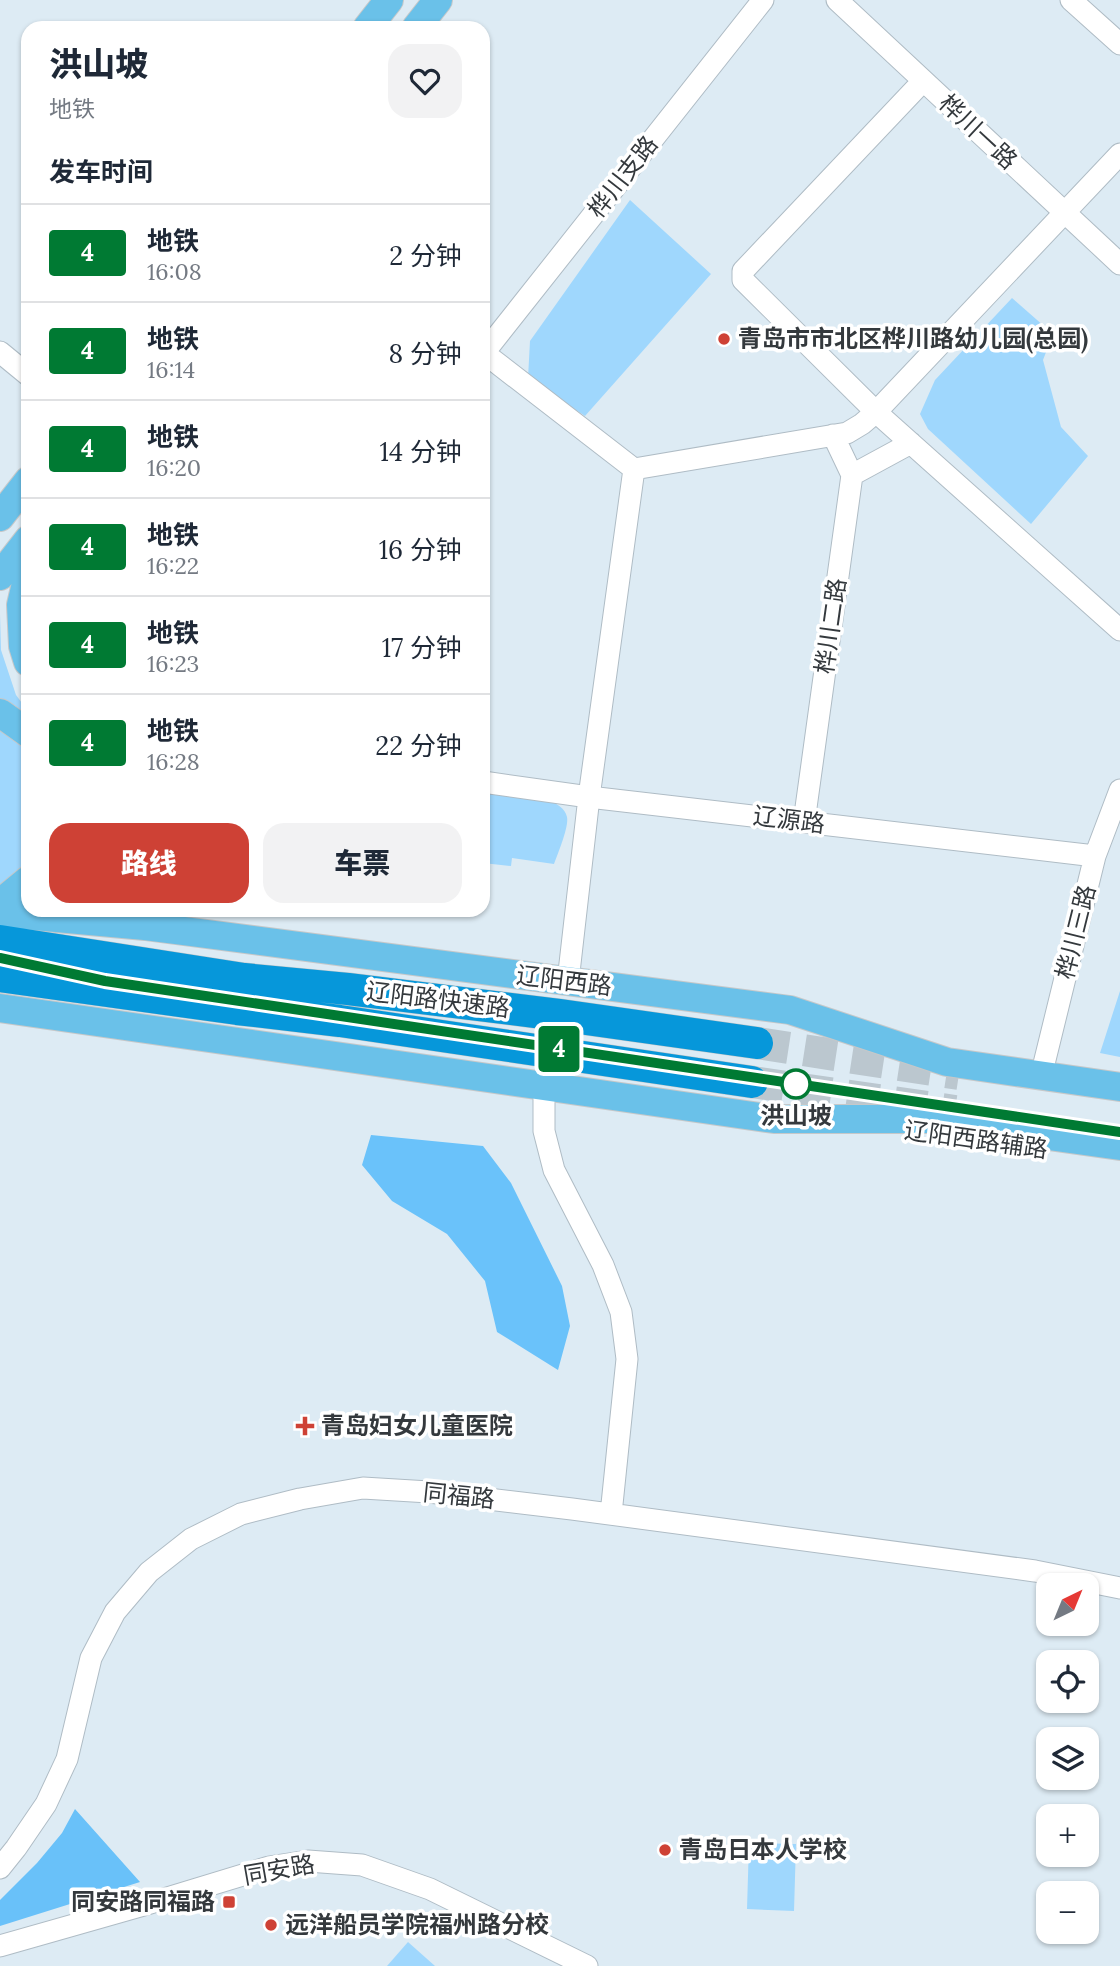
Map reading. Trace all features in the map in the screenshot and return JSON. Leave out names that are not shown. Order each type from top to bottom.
[{"type":"highway","name":"辽阳路快速路","points":[[0,941],[244,979],[546,1013],[757,1043]]},
{"type":"highway","name":"辽阳路快速路","points":[[0,976],[340,1021],[752,1082]]},
{"type":"main road","points":[[373,21],[389,0]]},
{"type":"main road","points":[[422,21],[438,0]]},
{"type":"main road","points":[[0,517],[21,490]]},
{"type":"main road","points":[[0,576],[21,549]]},
{"type":"main road","points":[[0,713],[21,728]]},
{"type":"main road","points":[[0,900],[21,886]]},
{"type":"main road","name":"辽阳西路","points":[[0,913],[21,914]]},
{"type":"main road","name":"辽阳西路","points":[[112,917],[140,918],[568,981],[790,1010],[947,1062],[1120,1087]]},
{"type":"main road","points":[[0,1008],[774,1119],[929,1119],[1120,1146]]},
{"type":"main road","name":"辽阳西路辅路","points":[[832,1119],[1120,1160]]},
{"type":"street","name":"桦川支路","points":[[490,346],[763,0]]},
{"type":"street","name":"桦川一路","points":[[837,0],[1120,264]]},
{"type":"street","points":[[1071,0],[1120,44]]},
{"type":"street","points":[[923,81],[743,271],[743,279],[876,412],[1120,631]]},
{"type":"street","points":[[490,359],[634,469],[847,433],[876,412],[1120,154]]},
{"type":"street","points":[[0,352],[21,369]]},
{"type":"street","points":[[833,435],[852,475],[911,443]]},
{"type":"street","points":[[568,981],[589,797],[634,469]]},
{"type":"street","name":"桦川二路","points":[[804,822],[852,475]]},
{"type":"street","name":"辽源路","points":[[490,783],[1095,856]]},
{"type":"street","name":"桦川三路","points":[[1041,1076],[1095,856],[1120,790]]},
{"type":"street","points":[[549,1086],[544,1097],[544,1131],[554,1170],[603,1265],[621,1311],[627,1359],[611,1514]]},
{"type":"street","name":"同福路","points":[[0,1868],[46,1804],[67,1759],[91,1658],[116,1612],[149,1572],[191,1539],[241,1514],[300,1499],[363,1488],[429,1492],[1035,1571],[1120,1588]]},
{"type":"street","name":"同安路","points":[[0,1946],[269,1867],[308,1861],[362,1865],[430,1889],[587,1966]]},
{"type":"shaded area","points":[[630,200],[711,274],[585,416],[528,378],[530,341]]},
{"type":"shaded area","points":[[1012,298],[1053,334],[1043,360],[1061,427],[1088,456],[1031,524],[928,429],[920,414],[935,380]]},
{"type":"shaded area","points":[[0,614],[1,650],[16,695],[21,702],[21,716],[0,704]]},
{"type":"shaded area","points":[[0,729],[21,746],[21,874],[0,890]]},
{"type":"shaded area","points":[[490,792],[543,799],[563,809],[567,817],[563,840],[554,864],[512,858],[511,866],[490,864]]},
{"type":"shaded area","points":[[1120,991],[1120,1057],[1100,1053]]},
{"type":"shaded area","points":[[371,1135],[483,1146],[511,1183],[562,1286],[570,1326],[558,1370],[497,1332],[485,1281],[447,1234],[392,1201],[362,1165]]},
{"type":"shaded area","points":[[75,1809],[140,1882],[0,1926],[0,1900],[62,1833]]},
{"type":"shaded area","points":[[749,1843],[796,1844],[794,1911],[747,1909]]},
{"type":"shaded area","points":[[408,1942],[435,1966],[387,1966]]},
{"type":"tunnel","points":[[757,1043],[959,1074]]},
{"type":"tunnel","points":[[752,1082],[955,1111]]},
{"type":"metro line","name":"4","points":[[0,958],[105,981],[1120,1132]]},
{"type":"place","name":"青岛市市北区桦川路幼儿园(总园)","points":[[724,339]]},
{"type":"place","name":"洪山坡","points":[[796,1084]]},
{"type":"place","name":"青岛妇女儿童医院","points":[[305,1426]]},
{"type":"place","name":"青岛日本人学校","points":[[665,1850]]},
{"type":"place","name":"同安路同福路","points":[[229,1902]]},
{"type":"place","name":"远洋船员学院福州路分校","points":[[271,1925]]}]
